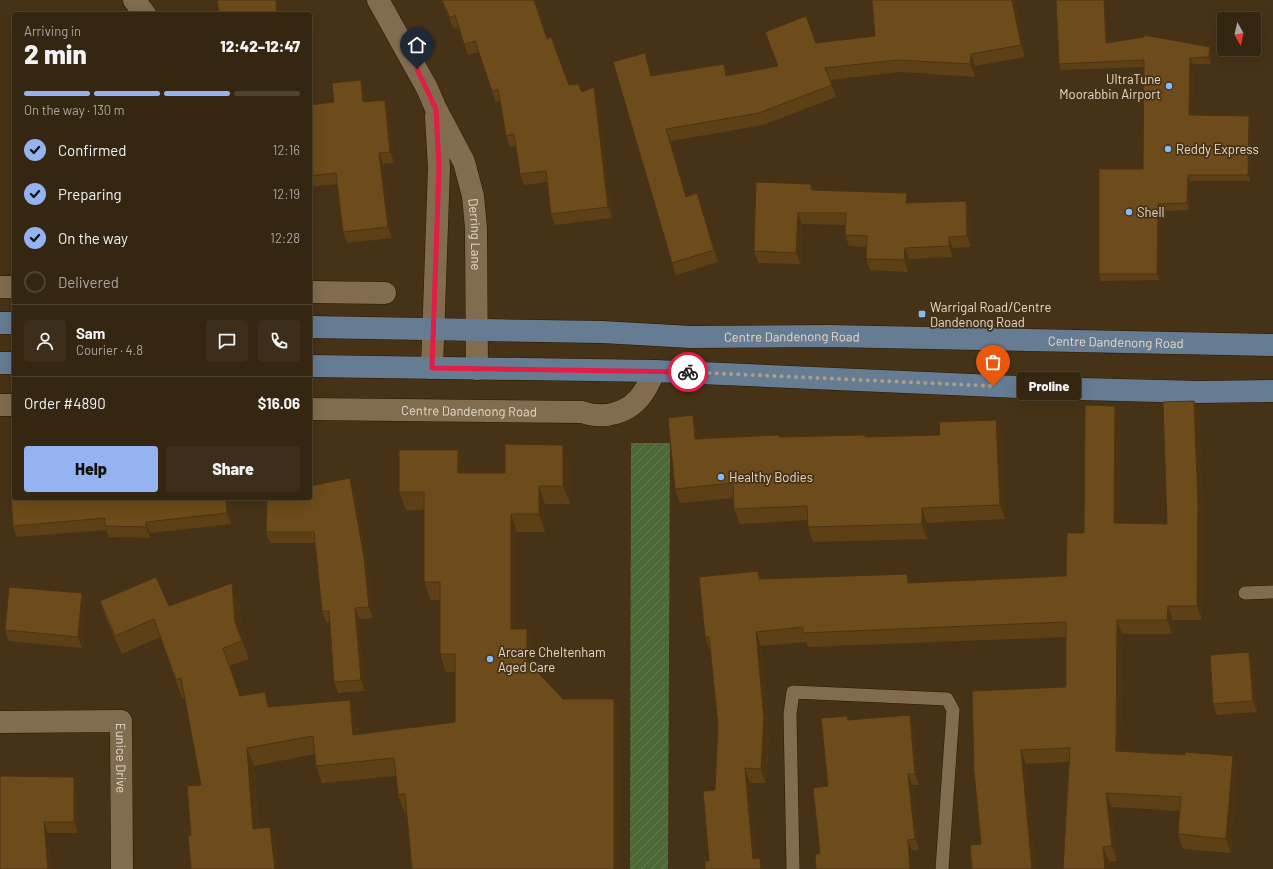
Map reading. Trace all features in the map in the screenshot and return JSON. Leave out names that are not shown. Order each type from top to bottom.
[{"type":"main road","points":[[0,323],[12,323]]},
{"type":"main road","name":"Centre Dandenong Road","points":[[312,327],[602,332],[713,337],[828,336],[1273,345]]},
{"type":"main road","points":[[0,363],[12,363]]},
{"type":"main road","points":[[312,366],[655,371],[1025,387],[1200,392],[1273,391]]},
{"type":"street","points":[[134,0],[143,12]]},
{"type":"street","name":"Derring Lane","points":[[378,0],[427,88],[436,109],[464,162],[473,196],[476,228],[477,369]]},
{"type":"street","name":"Derring Lane","points":[[432,368],[439,168],[436,109]]},
{"type":"street","points":[[0,287],[12,287]]},
{"type":"street","points":[[312,292],[385,293]]},
{"type":"street","name":"Centre Dandenong Road","points":[[312,409],[582,412],[602,416],[628,408],[643,394],[655,371]]},
{"type":"street","points":[[0,405],[12,405]]},
{"type":"street","name":"Eunice Drive","points":[[0,722],[121,721],[122,869]]},
{"type":"lane","points":[[1245,593],[1273,592]]},
{"type":"lane","points":[[793,869],[790,714],[793,692],[947,699],[953,710],[947,775],[942,869]]},
{"type":"green space","points":[[631,443],[670,443],[668,869],[630,869]]},
{"type":"building","points":[[217,0],[276,0],[277,12],[219,12]]},
{"type":"building","points":[[442,0],[534,0],[547,39],[551,37],[569,85],[578,84],[582,92],[594,87],[608,207],[551,214],[546,171],[520,174],[514,134],[506,136],[498,89],[492,91],[475,41],[464,44],[455,15],[450,18]]},
{"type":"building","points":[[872,0],[1012,0],[1021,45],[971,54],[970,64],[897,60],[825,68],[832,85],[759,113],[666,129],[686,197],[697,193],[714,250],[672,263],[613,62],[645,53],[651,76],[724,64],[726,76],[778,66],[765,32],[806,16],[816,43],[875,36]]},
{"type":"building","points":[[1056,0],[1104,0],[1106,43],[1144,37],[1144,35],[1210,47],[1209,57],[1190,58],[1189,115],[1249,116],[1248,175],[1188,175],[1187,203],[1158,204],[1157,274],[1099,274],[1099,169],[1143,169],[1144,60],[1059,64]]},
{"type":"building","points":[[361,80],[363,102],[385,100],[390,152],[379,153],[388,227],[343,232],[336,173],[312,176],[312,105],[334,102],[332,83]]},
{"type":"building","points":[[756,182],[811,184],[811,190],[907,193],[906,203],[966,201],[967,236],[949,237],[949,246],[905,248],[904,260],[866,259],[867,236],[845,235],[846,213],[798,213],[796,253],[754,251]]},
{"type":"building","points":[[1194,401],[1198,502],[1197,606],[1168,606],[1167,620],[1117,620],[1116,751],[1185,755],[1185,752],[1233,756],[1226,839],[1178,834],[1181,797],[1106,793],[1112,846],[1103,847],[1105,869],[1063,869],[1070,748],[1021,750],[1032,869],[972,869],[970,845],[981,844],[974,771],[972,691],[1066,687],[1066,622],[803,633],[803,627],[756,632],[764,719],[761,769],[745,768],[753,859],[760,858],[761,869],[705,869],[705,861],[709,861],[703,791],[715,790],[718,725],[709,637],[705,637],[699,577],[758,571],[759,579],[907,574],[908,583],[1066,576],[1067,533],[1084,533],[1085,405],[1115,406],[1114,523],[1167,524],[1163,402]]},
{"type":"building","points":[[693,415],[695,439],[779,435],[779,437],[940,435],[939,422],[996,420],[1000,505],[922,508],[922,524],[808,527],[807,506],[734,509],[733,483],[675,489],[668,418]]},
{"type":"building","points":[[505,444],[563,445],[563,486],[539,486],[539,514],[511,514],[511,629],[527,629],[527,661],[563,699],[614,699],[614,869],[412,869],[405,794],[398,795],[394,758],[316,766],[313,736],[247,748],[253,829],[270,827],[275,869],[191,869],[188,836],[191,835],[187,786],[201,785],[181,678],[176,680],[154,619],[115,636],[100,601],[156,577],[169,606],[232,583],[235,622],[242,641],[223,648],[240,696],[265,692],[268,707],[350,700],[353,735],[455,722],[455,654],[440,654],[440,582],[424,582],[424,492],[399,492],[399,450],[458,450],[458,473],[505,473]]},
{"type":"building","points":[[350,478],[364,557],[369,607],[355,608],[361,680],[334,682],[329,611],[322,611],[314,532],[266,532],[267,500],[312,500],[312,486]]},
{"type":"building","points":[[11,496],[12,500],[226,500],[227,513],[146,522],[146,527],[105,526],[105,518],[13,526]]},
{"type":"building","points":[[9,587],[82,593],[78,637],[5,630]]},
{"type":"building","points":[[1249,652],[1253,701],[1213,704],[1210,655]]},
{"type":"building","points":[[910,715],[915,774],[908,774],[915,839],[908,840],[910,869],[816,869],[815,854],[820,854],[813,788],[828,786],[821,718],[847,716],[848,720]]},
{"type":"building","points":[[0,776],[74,777],[74,822],[44,822],[48,869],[0,869]]},
{"type":"way so far","points":[[688,372],[993,386]]},
{"type":"place","name":"UltraTune Moorabbin Airport","points":[[1169,86]]},
{"type":"place","name":"Reddy Express","points":[[1168,149]]},
{"type":"place","name":"Shell","points":[[1129,212]]},
{"type":"place","name":"Warrigal Road/Centre Dandenong Road","points":[[922,314]]},
{"type":"place","name":"Proline","points":[[993,386]]},
{"type":"place","name":"Healthy Bodies","points":[[721,477]]},
{"type":"place","name":"Arcare Cheltenham Aged Care","points":[[490,659]]},
{"type":"route","points":[[417,69],[436,109],[439,168],[432,368],[688,372]]}]
